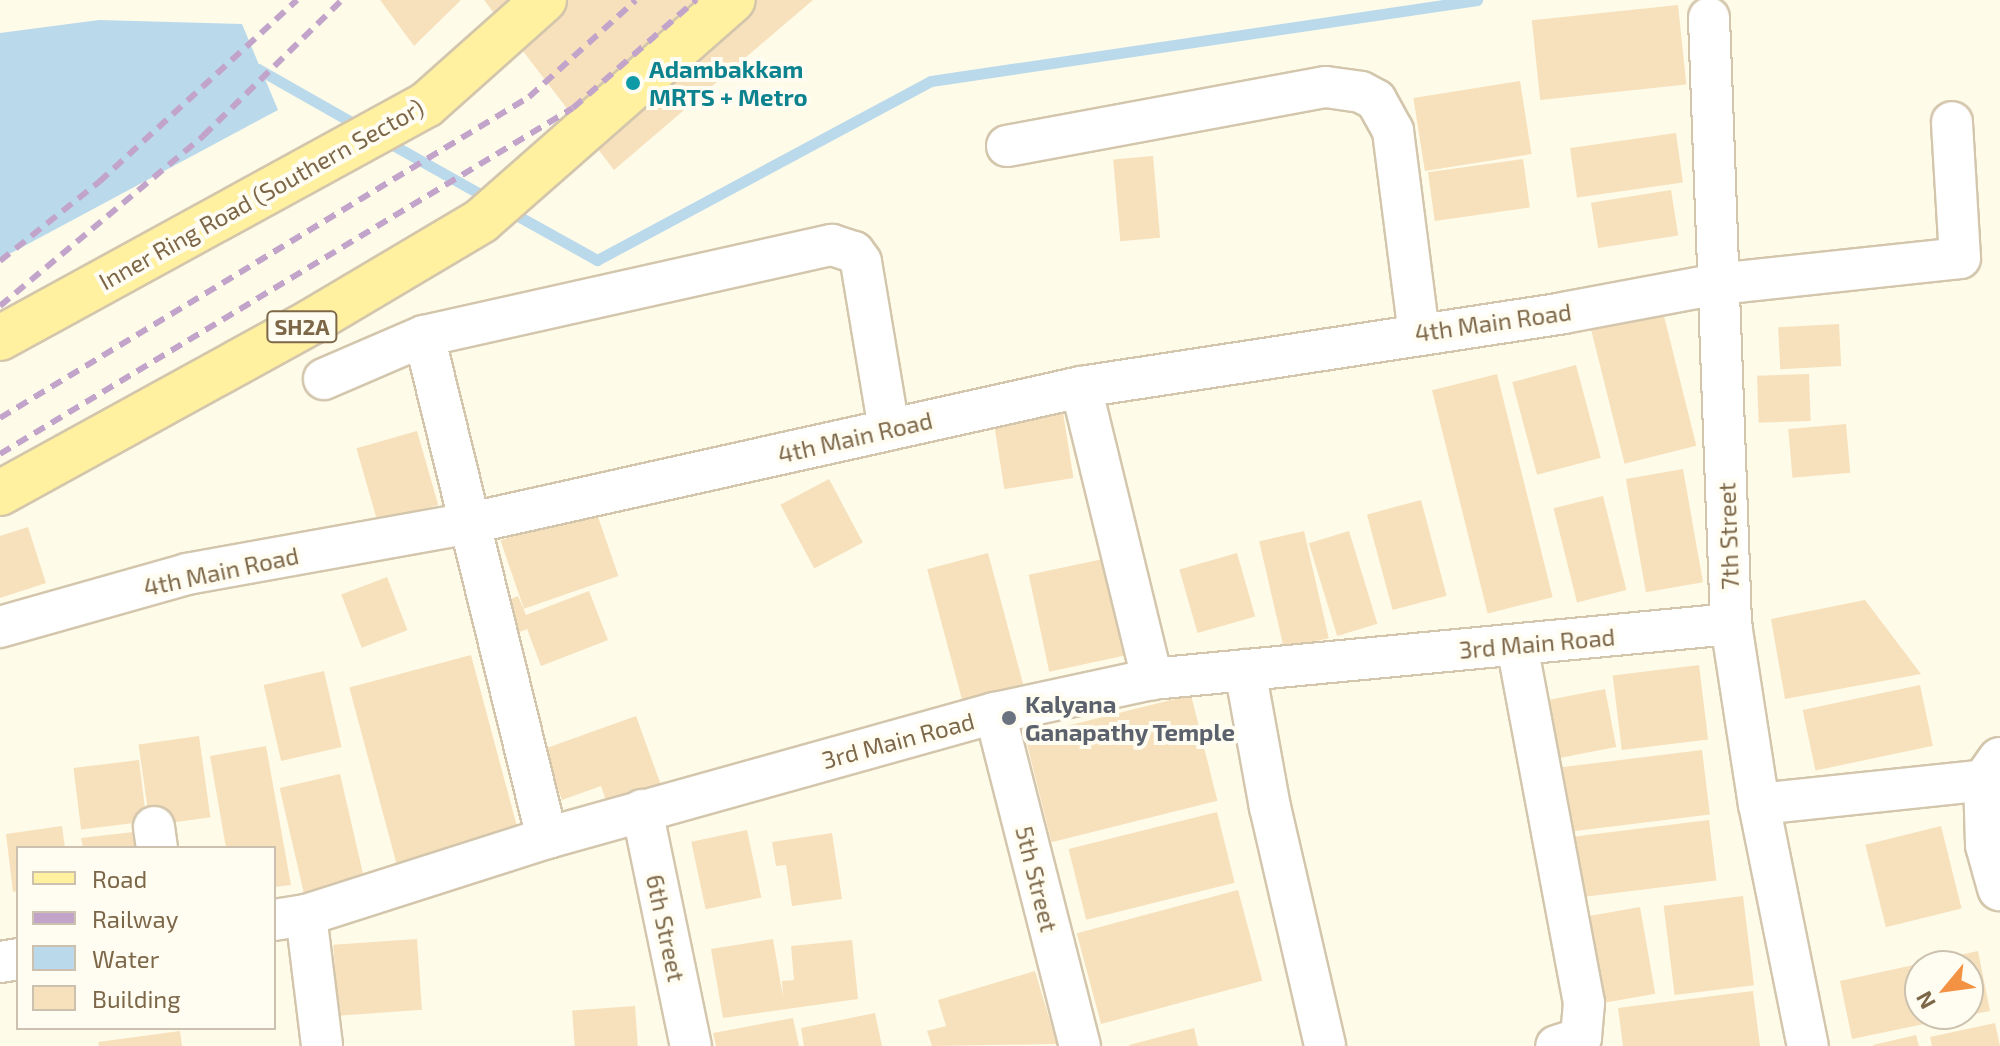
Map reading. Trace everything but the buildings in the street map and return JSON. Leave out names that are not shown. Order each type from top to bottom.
[{"type":"main road","name":"Inner Ring Road (Southern Sector)","points":[[0,338],[426,105],[544,0]]},
{"type":"main road","name":"SH2A","points":[[0,493],[311,322],[481,221],[586,133],[733,0]]},
{"type":"street","name":"7th Street","points":[[1709,18],[1731,624],[1759,804],[1808,1046]]},
{"type":"street","points":[[1007,146],[1326,87],[1361,92],[1376,100],[1393,131],[1419,333]]},
{"type":"street","name":"4th Main Road","points":[[0,627],[187,574],[471,523],[1081,387],[1718,284],[1960,258],[1952,122]]},
{"type":"street","points":[[324,379],[424,336],[832,245],[854,252],[861,262],[889,430]]},
{"type":"street","points":[[424,336],[547,838]]},
{"type":"street","points":[[1081,387],[1152,679]]},
{"type":"street","name":"3rd Main Road","points":[[290,917],[642,810],[995,713],[1152,679],[1731,624]]},
{"type":"street","points":[[1517,645],[1584,1003],[1581,1038],[1556,1046]]},
{"type":"street","points":[[1245,670],[1270,807],[1325,1046]]},
{"type":"street","name":"5th Street","points":[[995,713],[1080,1046]]},
{"type":"street","points":[[1759,804],[1993,770],[1988,845],[2000,888]]},
{"type":"street","name":"6th Street","points":[[642,810],[691,1046]]},
{"type":"street","points":[[290,917],[322,1046]]},
{"type":"water","points":[[99,20],[242,24],[278,110],[0,259],[0,33]]},
{"type":"waterway","points":[[509,211],[597,260],[931,81],[1477,0]]},
{"type":"waterway","points":[[251,73],[258,69],[362,128]]},
{"type":"waterway","points":[[384,140],[491,200]]},
{"type":"railway","points":[[0,261],[99,182],[297,0]]},
{"type":"railway","points":[[0,306],[203,136],[342,0]]},
{"type":"railway","points":[[0,418],[529,97],[636,0]]},
{"type":"railway","points":[[0,454],[573,108],[696,0]]},
{"type":"place","name":"Adambakkam MRTS + Metro","points":[[633,83]]},
{"type":"place","name":"Kalyana Ganapathy Temple","points":[[1009,718]]}]
